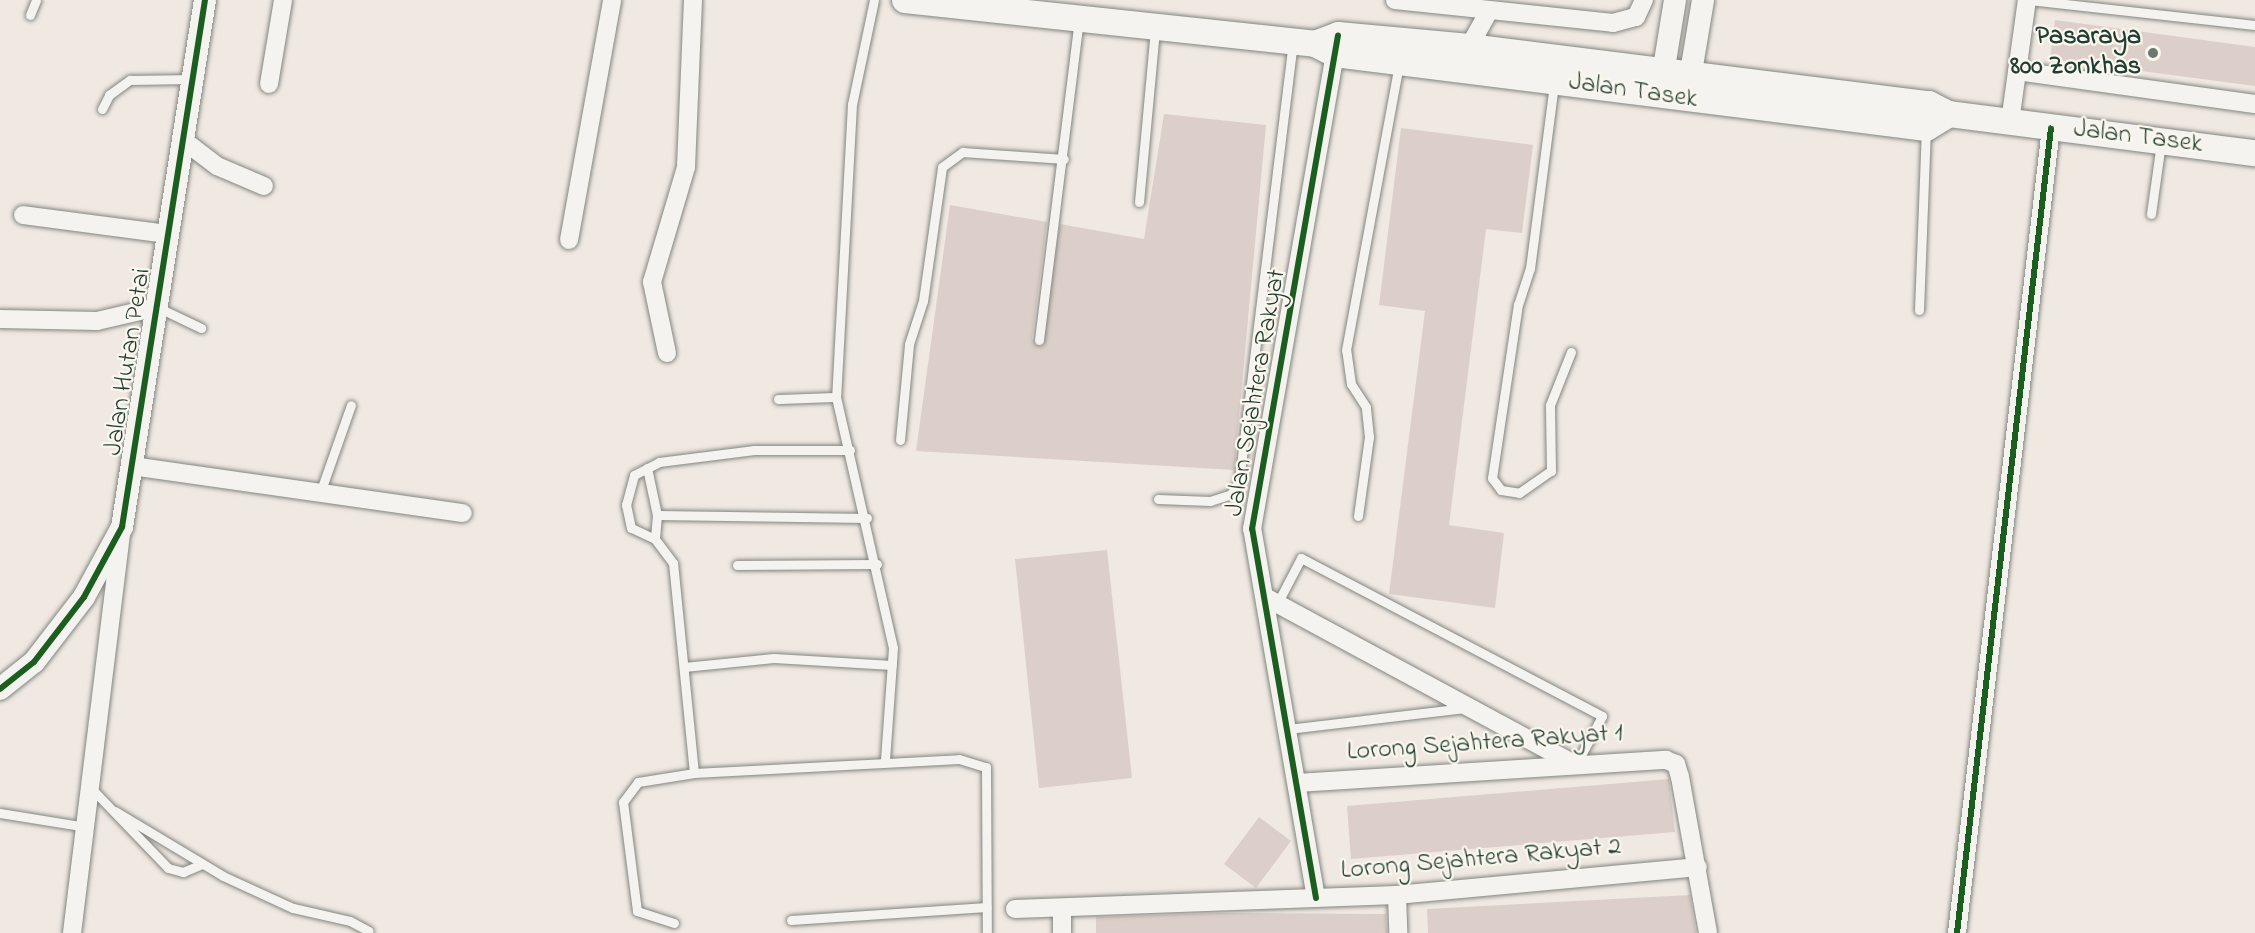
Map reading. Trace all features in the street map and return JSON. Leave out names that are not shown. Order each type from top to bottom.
[{"type":"main road","name":"Jalan Tasek","points":[[905,0],[1320,44],[1470,47],[1670,83],[2255,153]]},
{"type":"main road","name":"Jalan Tasek","points":[[1320,44],[1399,63],[1555,81],[1670,83],[1723,104],[1935,115]]},
{"type":"street","name":"Jalan Hutan Petai","points":[[0,689],[34,662],[84,597],[122,527],[205,0]]},
{"type":"street","points":[[268,84],[283,0]]},
{"type":"street","points":[[569,240],[612,0]]},
{"type":"street","points":[[667,353],[652,282],[686,167],[693,0]]},
{"type":"street","points":[[1395,0],[1489,5],[1628,21],[1640,12],[1644,0]]},
{"type":"street","points":[[1670,83],[1675,0]]},
{"type":"street","points":[[1670,83],[1703,0]]},
{"type":"street","points":[[2010,122],[2028,0]]},
{"type":"street","points":[[1470,47],[1489,5]]},
{"type":"street","name":"Jalan Sejahtera Rakyat","points":[[1316,898],[1288,729],[1271,600],[1252,529],[1320,44]]},
{"type":"street","points":[[2017,71],[2255,104]]},
{"type":"street","points":[[1957,933],[2050,128]]},
{"type":"street","points":[[183,140],[217,166],[264,186]]},
{"type":"street","points":[[23,215],[168,234]]},
{"type":"street","points":[[0,319],[97,321],[157,307]]},
{"type":"street","points":[[132,466],[463,513]]},
{"type":"street","points":[[72,933],[122,527]]},
{"type":"street","points":[[1271,600],[1574,762]]},
{"type":"street","name":"Lorong Sejahtera Rakyat 1","points":[[1297,783],[1656,757],[1676,764],[1698,867]]},
{"type":"street","points":[[1698,867],[1708,933]]},
{"type":"street","name":"Lorong Sejahtera Rakyat 2","points":[[1015,909],[1397,895],[1698,867]]},
{"type":"street","points":[[1397,895],[1398,933]]},
{"type":"street","points":[[1062,908],[1062,933]]},
{"type":"lane","points":[[30,15],[36,0]]},
{"type":"lane","points":[[874,0],[852,104],[836,397],[877,564],[892,665],[885,760]]},
{"type":"lane","points":[[2028,0],[2255,25]]},
{"type":"lane","points":[[1040,340],[1064,159],[1079,18]]},
{"type":"lane","points":[[1139,202],[1155,26]]},
{"type":"lane","points":[[1158,499],[1210,501],[1231,494],[1239,482],[1320,44]]},
{"type":"lane","points":[[1358,516],[1369,437],[1366,407],[1352,384],[1347,351],[1399,63]]},
{"type":"lane","points":[[102,109],[109,95],[130,80],[193,79]]},
{"type":"lane","points":[[1555,81],[1530,268],[1518,304],[1492,478],[1501,490],[1519,493],[1551,471],[1550,405],[1570,352]]},
{"type":"lane","points":[[1919,310],[1935,115]]},
{"type":"lane","points":[[2151,214],[2161,141]]},
{"type":"lane","points":[[900,440],[906,365],[923,301],[942,167],[963,152],[1064,159]]},
{"type":"lane","points":[[157,307],[175,311],[201,328]]},
{"type":"lane","points":[[778,399],[836,397]]},
{"type":"lane","points":[[320,493],[351,405]]},
{"type":"lane","points":[[694,773],[673,563],[655,539],[631,528],[626,505],[634,475],[646,468],[754,450],[850,450]]},
{"type":"lane","points":[[646,468],[657,515],[655,539]]},
{"type":"lane","points":[[657,515],[867,519]]},
{"type":"lane","points":[[1271,600],[1301,558],[1602,716],[1574,762]]},
{"type":"lane","points":[[737,565],[877,564]]},
{"type":"lane","points":[[684,667],[774,657],[892,665]]},
{"type":"lane","points":[[1288,729],[1468,707]]},
{"type":"lane","points":[[675,923],[637,911],[623,802],[638,782],[694,773],[885,760],[959,759],[986,767],[987,933]]},
{"type":"lane","points":[[91,788],[115,811],[202,864],[293,908],[350,921],[369,931]]},
{"type":"lane","points":[[115,811],[127,831],[168,868],[183,872],[202,864]]},
{"type":"lane","points":[[0,813],[86,827]]},
{"type":"lane","points":[[791,920],[987,907]]},
{"type":"building","name":"Pasaraya 800 Zonkhas","points":[[2055,20],[2255,47],[2255,86],[2050,59]]},
{"type":"building","points":[[1164,114],[1266,125],[1234,470],[916,451],[950,205],[1047,222],[1032,339],[1041,346],[1060,224],[1144,239]]},
{"type":"building","points":[[1401,128],[1533,145],[1522,233],[1486,229],[1449,525],[1504,533],[1495,608],[1389,594],[1425,311],[1379,305]]},
{"type":"building","points":[[1107,550],[1132,778],[1039,788],[1015,559]]},
{"type":"building","points":[[1669,779],[1675,832],[1351,859],[1347,806]]},
{"type":"building","points":[[1259,817],[1291,841],[1256,888],[1224,864]]},
{"type":"building","points":[[1690,895],[1696,933],[1428,933],[1427,909]]},
{"type":"building","points":[[1219,913],[1386,914],[1387,933],[1096,933],[1096,917]]},
{"type":"cycle path","points":[[0,689],[34,662],[84,597],[122,527],[205,0]]},
{"type":"cycle path","points":[[1316,898],[1252,529],[1338,35]]},
{"type":"cycle path","points":[[1957,933],[2051,128]]},
{"type":"place","name":"Pasaraya 800 Zonkhas","points":[[2153,53]]}]
